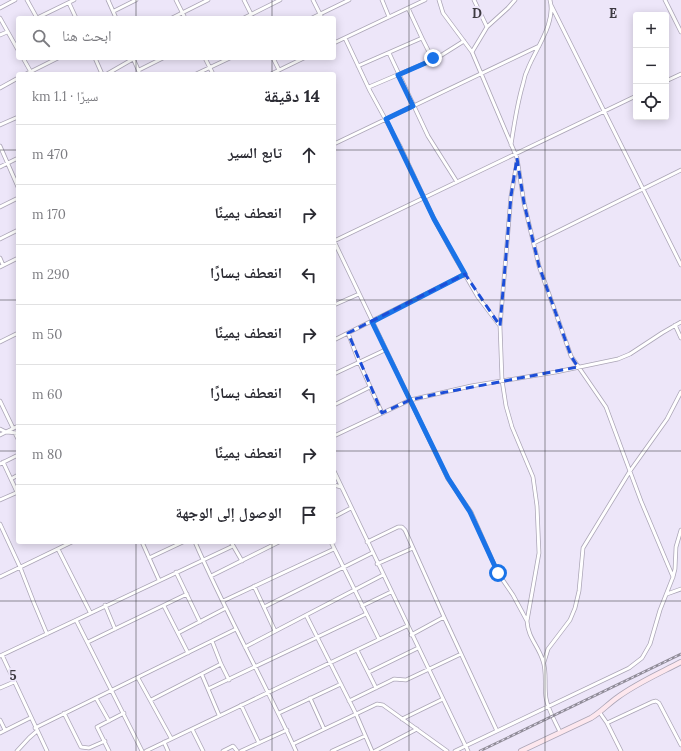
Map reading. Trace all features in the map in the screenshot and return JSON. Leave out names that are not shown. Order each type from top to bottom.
[{"type":"street","points":[[0,8],[16,0]]},
{"type":"street","points":[[26,0],[36,16]]},
{"type":"street","points":[[41,16],[74,0]]},
{"type":"street","points":[[108,0],[115,16]]},
{"type":"street","points":[[114,11],[136,0]]},
{"type":"street","points":[[176,0],[184,16]]},
{"type":"street","points":[[175,16],[208,0]]},
{"type":"street","points":[[244,0],[252,16],[280,0]]},
{"type":"street","points":[[313,0],[320,14]]},
{"type":"street","points":[[316,16],[349,0]]},
{"type":"street","points":[[382,0],[389,17]]},
{"type":"street","points":[[336,42],[425,0]]},
{"type":"street","points":[[439,0],[444,13],[472,52],[515,153],[524,203],[539,266],[571,356],[606,407],[673,577]]},
{"type":"street","points":[[474,0],[487,26]]},
{"type":"street","points":[[472,52],[487,26],[515,0]]},
{"type":"street","points":[[511,145],[517,107],[528,67],[546,29],[551,14],[550,0]]},
{"type":"street","points":[[666,0],[681,32]]},
{"type":"street","points":[[69,3],[75,16]]},
{"type":"street","points":[[551,5],[681,265]]},
{"type":"street","points":[[408,8],[431,56],[433,58],[437,58]]},
{"type":"street","points":[[0,18],[16,47]]},
{"type":"street","points":[[677,22],[681,20]]},
{"type":"street","points":[[0,36],[7,32]]},
{"type":"street","points":[[344,38],[449,247],[478,297],[500,326]]},
{"type":"street","points":[[358,66],[422,38]]},
{"type":"street","points":[[369,87],[437,58],[464,41]]},
{"type":"street","points":[[336,143],[538,46]]},
{"type":"street","points":[[389,53],[398,75],[428,136],[457,182]]},
{"type":"street","points":[[24,60],[31,72]]},
{"type":"street","points":[[34,72],[55,60]]},
{"type":"street","points":[[96,60],[101,72]]},
{"type":"street","points":[[110,72],[130,60]]},
{"type":"street","points":[[134,60],[139,72],[160,60]]},
{"type":"street","points":[[206,60],[212,72]]},
{"type":"street","points":[[201,72],[226,60]]},
{"type":"street","points":[[274,60],[279,70]]},
{"type":"street","points":[[276,72],[300,60]]},
{"type":"street","points":[[669,80],[681,74]]},
{"type":"street","points":[[0,87],[16,79]]},
{"type":"street","points":[[336,240],[633,97]]},
{"type":"street","points":[[0,125],[16,118]]},
{"type":"street","points":[[0,146],[16,182]]},
{"type":"street","points":[[517,158],[511,196],[500,326],[502,380],[506,406],[512,427],[533,477],[537,506],[539,553],[527,621],[531,640],[544,662]]},
{"type":"street","points":[[0,167],[16,159]]},
{"type":"street","points":[[534,243],[681,170]]},
{"type":"street","points":[[0,207],[16,199]]},
{"type":"street","points":[[0,239],[16,231]]},
{"type":"street","points":[[336,245],[385,350],[448,478],[470,512],[498,573],[513,595],[527,621]]},
{"type":"street","points":[[0,258],[2,266],[16,259]]},
{"type":"street","points":[[336,339],[465,274]]},
{"type":"street","points":[[336,303],[359,294]]},
{"type":"street","points":[[336,435],[410,400],[471,386],[556,372],[618,359],[630,354],[681,322]]},
{"type":"street","points":[[675,325],[681,338]]},
{"type":"street","points":[[0,342],[16,334]]},
{"type":"street","points":[[348,334],[382,413]]},
{"type":"street","points":[[336,373],[385,350]]},
{"type":"street","points":[[336,404],[370,387]]},
{"type":"street","points":[[560,732],[548,706],[544,662],[548,650],[570,620],[575,608],[579,591],[583,548],[630,471],[667,419],[681,392]]},
{"type":"street","points":[[0,401],[13,428]]},
{"type":"street","points":[[0,435],[16,427]]},
{"type":"street","points":[[0,429],[6,432],[16,433]]},
{"type":"street","points":[[16,456],[2,463],[16,488]]},
{"type":"street","points":[[11,479],[16,476]]},
{"type":"street","points":[[336,476],[411,635],[468,751]]},
{"type":"street","points":[[336,486],[341,487]]},
{"type":"street","points":[[0,500],[16,493]]},
{"type":"street","points":[[336,515],[351,508]]},
{"type":"street","points":[[0,524],[20,567],[47,634]]},
{"type":"street","points":[[367,542],[398,527],[402,527],[405,530],[497,731]]},
{"type":"street","points":[[455,751],[629,668],[642,658],[650,644],[660,610],[673,577],[676,547],[681,530]]},
{"type":"street","points":[[0,577],[68,544]]},
{"type":"street","points":[[143,544],[159,580]]},
{"type":"street","points":[[149,558],[179,544]]},
{"type":"street","points":[[196,544],[236,629],[269,692],[296,751]]},
{"type":"street","points":[[47,751],[1,656],[90,612],[203,560],[232,544],[242,561]]},
{"type":"street","points":[[211,576],[275,544]]},
{"type":"street","points":[[332,544],[379,640]]},
{"type":"street","points":[[378,564],[413,548]]},
{"type":"street","points":[[58,549],[90,612]]},
{"type":"street","points":[[223,601],[334,549]]},
{"type":"street","points":[[264,607],[372,553]]},
{"type":"street","points":[[176,572],[200,622]]},
{"type":"street","points":[[245,647],[383,575]]},
{"type":"street","points":[[254,586],[275,631]]},
{"type":"street","points":[[667,594],[681,589]]},
{"type":"street","points":[[362,606],[391,592]]},
{"type":"street","points":[[88,642],[187,594]]},
{"type":"street","points":[[105,605],[115,629]]},
{"type":"street","points":[[164,606],[188,653]]},
{"type":"street","points":[[178,633],[226,608]]},
{"type":"street","points":[[208,689],[256,668],[366,614]]},
{"type":"street","points":[[306,615],[356,714],[372,751]]},
{"type":"street","points":[[411,635],[444,617]]},
{"type":"street","points":[[76,620],[142,751]]},
{"type":"street","points":[[146,751],[407,626]]},
{"type":"street","points":[[35,728],[236,629]]},
{"type":"street","points":[[212,642],[229,680]]},
{"type":"street","points":[[368,672],[418,648]]},
{"type":"street","points":[[357,650],[376,688]]},
{"type":"street","points":[[349,701],[394,679],[406,680],[461,654]]},
{"type":"street","points":[[521,751],[600,713],[624,693],[681,662]]},
{"type":"street","points":[[151,700],[221,664]]},
{"type":"street","points":[[202,675],[219,715]]},
{"type":"street","points":[[138,678],[171,738]]},
{"type":"street","points":[[0,688],[14,682]]},
{"type":"street","points":[[279,713],[341,684]]},
{"type":"street","points":[[96,698],[108,721]]},
{"type":"street","points":[[310,698],[324,729]]},
{"type":"street","points":[[402,719],[443,698]]},
{"type":"street","points":[[607,723],[656,701],[681,745]]},
{"type":"street","points":[[293,744],[378,704],[383,705],[447,751]]},
{"type":"street","points":[[241,705],[259,743]]},
{"type":"street","points":[[64,713],[79,746],[89,748],[105,741]]},
{"type":"street","points":[[109,751],[97,727],[124,713]]},
{"type":"street","points":[[600,713],[607,723],[621,751]]},
{"type":"street","points":[[0,733],[30,718]]},
{"type":"street","points":[[0,720],[5,730]]},
{"type":"street","points":[[192,728],[203,751]]},
{"type":"street","points":[[375,751],[417,729]]},
{"type":"street","points":[[241,751],[287,730]]},
{"type":"street","points":[[17,751],[37,731]]},
{"type":"street","points":[[332,751],[365,736]]},
{"type":"street","points":[[164,742],[168,751]]},
{"type":"street","points":[[223,751],[233,746],[237,751]]},
{"type":"highlighted area","points":[[517,158],[524,203],[539,266],[571,356],[578,367],[410,400],[382,413],[348,333],[465,274],[500,326],[511,196]]},
{"type":"railway","points":[[480,751],[681,654]]},
{"type":"route","points":[[433,58],[437,58],[398,75],[413,106],[386,119],[434,219],[465,274],[372,322],[448,478],[470,512],[498,573]]}]
